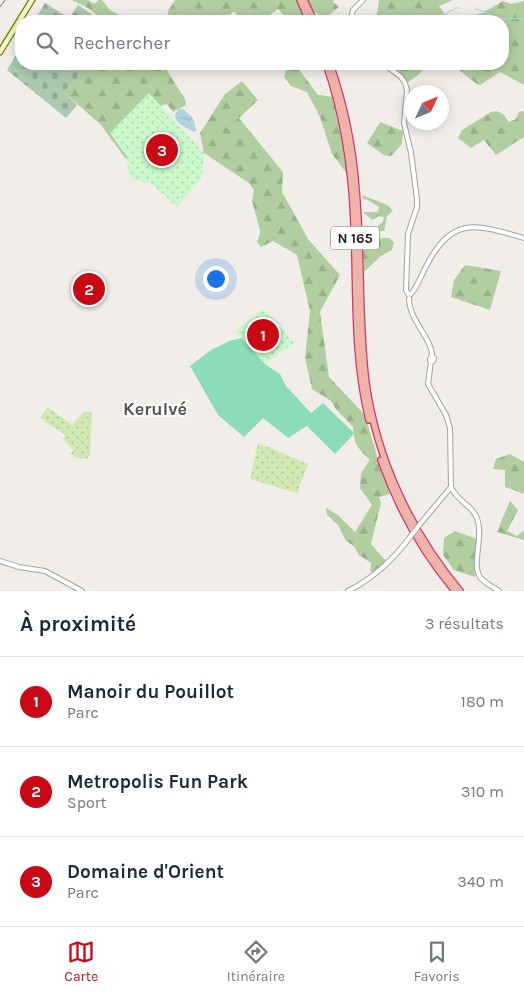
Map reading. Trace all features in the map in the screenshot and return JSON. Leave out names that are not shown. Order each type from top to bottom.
[{"type":"highway","points":[[300,0],[306,15]]},
{"type":"highway","points":[[304,0],[311,15]]},
{"type":"highway","name":"N 165","points":[[328,70],[336,98],[348,157],[354,215],[359,358],[368,415],[379,455],[394,493],[411,528],[455,591]]},
{"type":"highway","name":"N 165","points":[[332,70],[345,116],[355,176],[361,329],[372,414],[383,455],[404,506],[434,558],[460,591]]},
{"type":"highway","points":[[436,566],[439,575],[450,591]]},
{"type":"main road","points":[[23,15],[32,0]]},
{"type":"main road","points":[[0,52],[15,28]]},
{"type":"street","points":[[352,15],[353,10],[363,0]]},
{"type":"street","points":[[391,70],[405,83],[407,90],[404,123],[411,153],[417,199],[417,207],[408,234],[406,247],[406,290],[409,295],[410,311],[432,349],[428,384],[446,415],[450,428],[451,487],[453,493],[472,511],[478,523],[480,534],[478,574],[482,580],[499,591]]},
{"type":"street","points":[[409,295],[437,247],[449,234],[470,227],[480,227],[524,238]]},
{"type":"street","points":[[348,591],[367,581],[384,568],[451,487]]},
{"type":"street","points":[[0,561],[19,567],[45,571],[82,591]]},
{"type":"green space","points":[[72,0],[88,0],[94,4],[102,0],[110,10],[119,15],[97,15]]},
{"type":"green space","points":[[175,0],[334,0],[333,2],[339,7],[329,15],[318,15],[316,12],[307,15],[284,15],[278,9],[271,15],[237,15],[234,11],[230,15],[168,15]]},
{"type":"green space","points":[[379,0],[453,0],[439,6],[446,15],[377,15]]},
{"type":"green space","points":[[503,1],[511,4],[524,1],[524,85],[500,72],[480,85],[459,70],[509,70],[509,15],[474,15],[482,13]]},
{"type":"green space","points":[[45,3],[64,15],[38,15]]},
{"type":"green space","points":[[78,5],[93,15],[71,15]]},
{"type":"green space","points":[[15,57],[15,70],[83,70],[65,93],[77,105],[66,118],[7,70]]},
{"type":"green space","points":[[83,70],[167,70],[185,99],[186,105],[173,112],[167,104],[162,105],[157,110],[131,160],[125,158],[101,125],[65,93]]},
{"type":"green space","points":[[287,70],[299,70],[318,95],[333,97],[342,135],[348,175],[332,154],[320,117],[307,92],[291,86],[284,77]]},
{"type":"green space","points":[[396,70],[423,70],[417,76],[408,82]]},
{"type":"green space","points":[[242,81],[258,100],[239,118],[283,172],[282,192],[308,239],[340,275],[320,312],[329,377],[365,415],[391,494],[379,497],[381,503],[371,544],[384,559],[390,561],[377,572],[370,572],[371,563],[359,555],[354,546],[346,541],[338,525],[327,515],[326,508],[338,515],[355,532],[372,505],[360,488],[361,473],[370,460],[357,445],[353,427],[331,401],[312,389],[305,358],[310,311],[297,255],[273,241],[261,247],[257,242],[260,230],[252,201],[254,190],[249,183],[204,153],[200,133],[225,94]]},
{"type":"green space","points":[[149,93],[204,153],[202,177],[177,207],[152,184],[132,179],[128,172],[127,157],[110,133]]},
{"type":"green space","points":[[496,111],[503,114],[509,122],[516,119],[519,112],[524,111],[524,137],[496,155],[484,140],[471,148],[458,138],[462,130],[491,112]]},
{"type":"green space","points":[[380,122],[403,131],[402,144],[391,156],[384,155],[367,143]]},
{"type":"green space","points":[[362,195],[387,205],[393,211],[387,216],[384,231],[379,231],[378,226],[383,222],[384,217],[379,216],[372,220],[363,212],[378,212],[379,207],[363,199]]},
{"type":"green space","points":[[382,238],[389,238],[394,242],[392,250],[381,256],[364,272],[363,247]]},
{"type":"green space","points":[[465,265],[501,271],[490,310],[451,297],[454,280]]},
{"type":"green space","points":[[263,308],[294,343],[265,364],[235,332]]},
{"type":"green space","points":[[241,338],[265,364],[280,374],[286,386],[311,413],[323,403],[353,432],[353,435],[335,454],[307,426],[288,438],[263,418],[244,437],[218,415],[190,366],[211,350],[229,341]]},
{"type":"green space","points":[[48,407],[72,425],[84,412],[92,412],[90,454],[88,458],[82,459],[70,454],[74,450],[63,439],[65,437],[64,434],[40,418]]},
{"type":"green space","points":[[258,443],[308,464],[297,493],[250,479]]},
{"type":"green space","points":[[510,454],[524,462],[524,494],[505,487],[505,470],[493,469],[496,459]]},
{"type":"green space","points":[[510,501],[518,510],[507,531],[517,536],[524,530],[524,540],[497,532]]},
{"type":"green space","points":[[455,531],[477,539],[475,577],[454,570],[443,555],[444,538]]},
{"type":"water","points":[[179,109],[183,109],[193,118],[195,132],[176,120],[176,113]]},
{"type":"waterway","points":[[386,0],[386,15]]},
{"type":"waterway","points":[[446,15],[448,12],[459,7]]},
{"type":"waterway","points":[[475,8],[491,15]]},
{"type":"waterway","points":[[509,18],[524,19]]},
{"type":"railway","points":[[0,7],[5,0]]},
{"type":"place","name":"Domaine d'Orient","points":[[162,150]]},
{"type":"place","name":"Metropolis Fun Park","points":[[89,289]]},
{"type":"place","name":"Manoir du Pouillot","points":[[263,335]]},
{"type":"district","name":"Kerulvé","points":[[155,409]]}]
